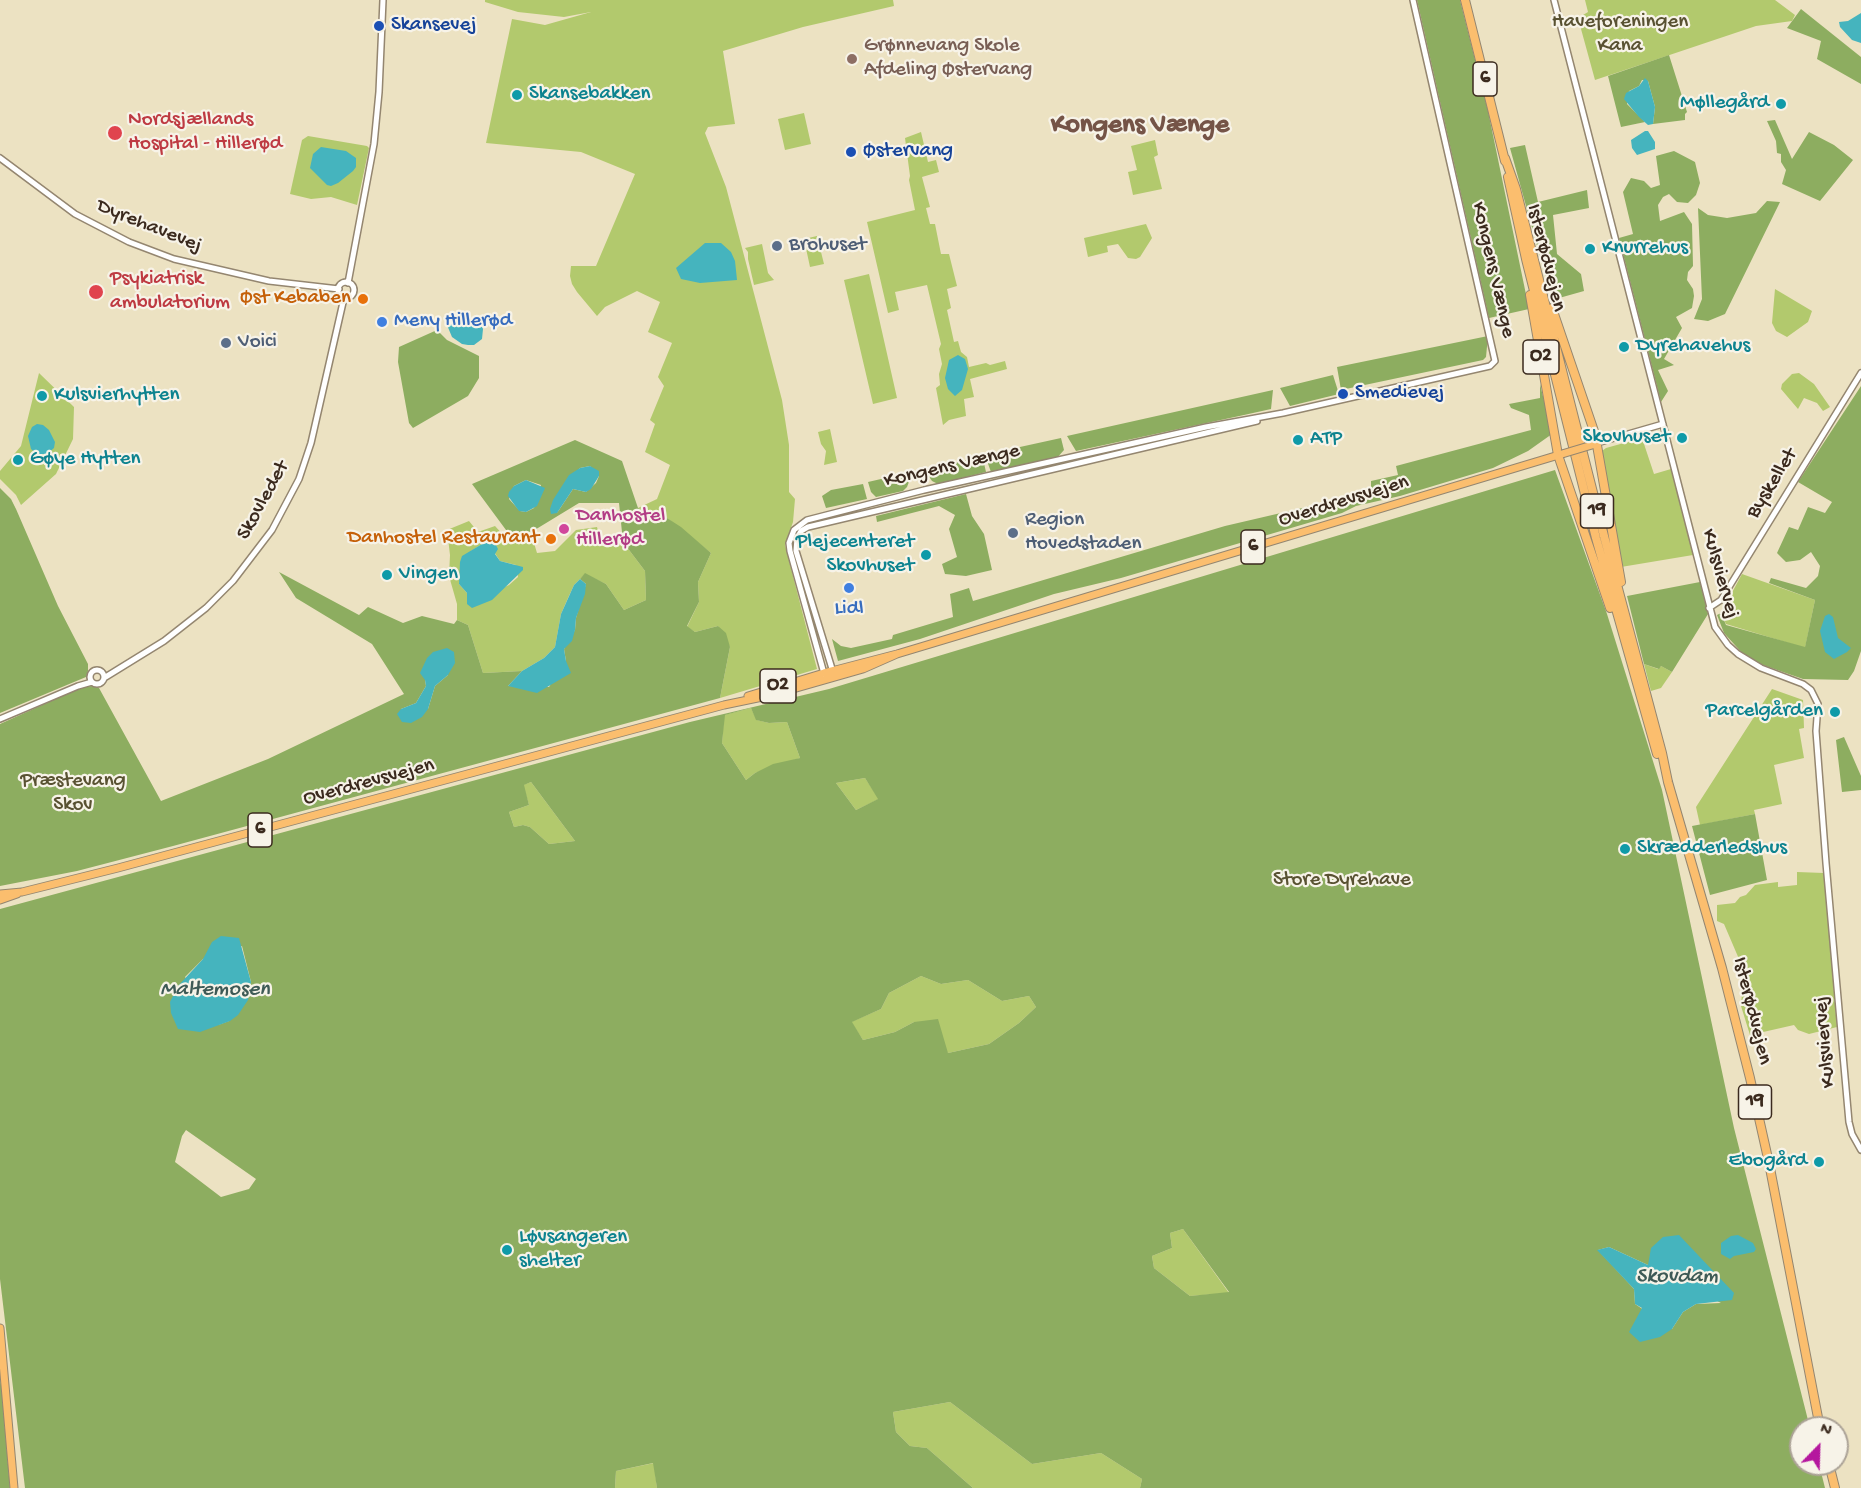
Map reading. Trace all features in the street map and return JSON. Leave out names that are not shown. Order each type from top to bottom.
[{"type":"highway","name":"Isterødvejen","points":[[1465,0],[1505,158],[1516,189],[1530,261],[1621,630],[1722,968],[1769,1163],[1818,1416]]},
{"type":"highway","name":"Isterødvejen","points":[[1530,261],[1668,782]]},
{"type":"highway","name":"6","points":[[1530,261],[1544,283],[1594,444]]},
{"type":"highway","name":"O2","points":[[1530,261],[1532,309],[1560,454]]},
{"type":"highway","points":[[1594,444],[1621,585],[1620,600]]},
{"type":"highway","points":[[1560,454],[1611,612],[1621,630]]},
{"type":"main road","name":"Overdrevsvejen","points":[[0,900],[22,892],[834,674],[863,669],[897,654],[1594,444]]},
{"type":"main road","name":"Overdrevsvejen","points":[[0,894],[22,892]]},
{"type":"main road","points":[[0,1329],[14,1488]]},
{"type":"street","points":[[348,283],[374,144],[383,0]]},
{"type":"street","name":"Kongens Vænge","points":[[834,674],[796,551],[796,538],[808,527],[1490,366],[1495,361],[1413,0]]},
{"type":"street","name":"Kulsviervej","points":[[1554,0],[1709,608],[1720,636],[1738,654],[1761,668],[1803,684],[1811,690],[1818,704],[1816,731],[1849,1122],[1852,1134],[1861,1150]]},
{"type":"street","name":"Dyrehavevej","points":[[0,158],[75,214],[129,242],[174,260],[269,281],[339,289]]},
{"type":"street","points":[[348,283],[353,287],[353,293],[349,298],[344,298],[339,289],[342,284],[348,283]]},
{"type":"street","name":"Skovledet","points":[[103,675],[125,665],[164,641],[206,608],[239,574],[272,530],[299,479],[311,442],[344,298]]},
{"type":"street","name":"Byskellet","points":[[1709,608],[1721,600],[1861,373]]},
{"type":"street","name":"Kongens Vænge","points":[[825,677],[789,551],[791,536],[799,524],[820,516],[924,490],[1206,427],[1275,415]]},
{"type":"street","name":"Overdrevsvejen","points":[[1594,444],[1663,424]]},
{"type":"street","points":[[0,719],[91,680],[99,683],[103,675],[97,670],[93,672],[91,680]]},
{"type":"green space","points":[[485,0],[893,0],[894,6],[803,27],[723,51],[735,124],[708,127],[705,133],[726,187],[782,400],[789,445],[789,492],[795,499],[793,522],[785,545],[817,669],[720,698],[730,647],[718,626],[695,632],[687,627],[699,602],[698,582],[711,553],[667,518],[657,517],[638,508],[657,499],[670,465],[645,452],[655,424],[650,420],[664,386],[658,377],[672,343],[648,332],[660,302],[637,291],[605,307],[597,316],[577,292],[570,276],[571,266],[596,266],[635,174],[581,152],[486,143],[512,19],[545,25],[591,12],[564,17],[518,12],[485,2]]},
{"type":"green space","points":[[1417,0],[1460,0],[1488,111],[1529,309],[1489,318]]},
{"type":"green space","name":"Haveforeningen Kana","points":[[1585,0],[1775,0],[1795,15],[1792,21],[1756,26],[1595,80],[1578,18],[1588,12]]},
{"type":"green space","points":[[1801,9],[1861,57],[1861,84],[1817,59],[1821,41],[1787,28]]},
{"type":"green space","points":[[1669,55],[1687,112],[1685,120],[1653,124],[1655,107],[1648,81],[1642,80],[1639,86],[1629,91],[1627,104],[1645,122],[1621,127],[1608,76]]},
{"type":"green space","points":[[804,113],[811,144],[785,150],[778,119]]},
{"type":"green space","points":[[1775,120],[1792,159],[1809,132],[1834,145],[1853,160],[1820,201],[1782,184],[1786,170],[1781,162],[1781,154],[1777,153],[1776,141],[1767,121]]},
{"type":"green space","points":[[921,132],[928,162],[936,160],[939,172],[922,177],[930,207],[926,208],[930,224],[935,224],[941,254],[949,254],[957,286],[947,289],[951,308],[947,310],[954,342],[958,341],[961,352],[967,357],[969,367],[1005,361],[1007,369],[970,379],[974,397],[964,399],[966,416],[949,420],[943,425],[936,388],[940,385],[939,374],[942,364],[939,349],[941,344],[927,285],[895,292],[899,310],[888,313],[867,222],[915,210],[909,180],[905,138]]},
{"type":"green space","points":[[308,136],[369,148],[357,205],[331,197],[311,199],[290,194],[302,140]]},
{"type":"green space","points":[[1155,140],[1158,155],[1154,157],[1162,189],[1133,195],[1128,172],[1137,170],[1131,146]]},
{"type":"green space","points":[[1525,145],[1538,202],[1587,190],[1589,208],[1553,215],[1557,254],[1581,274],[1584,291],[1552,300],[1510,148]]},
{"type":"green space","points":[[1674,151],[1695,162],[1700,183],[1696,195],[1688,203],[1677,202],[1669,194],[1663,197],[1658,205],[1660,221],[1684,212],[1692,224],[1693,266],[1688,272],[1687,280],[1693,289],[1694,296],[1692,308],[1676,317],[1682,328],[1664,359],[1674,365],[1658,370],[1668,391],[1661,402],[1619,238],[1633,234],[1623,192],[1631,178],[1644,181],[1651,188],[1660,185],[1656,156]]},
{"type":"green space","points":[[1767,201],[1780,202],[1725,314],[1708,321],[1694,319],[1702,299],[1698,208],[1708,215],[1727,218],[1756,213]]},
{"type":"green space","points":[[1146,224],[1152,238],[1140,257],[1128,258],[1118,244],[1107,246],[1108,252],[1088,257],[1084,238]]},
{"type":"green space","points":[[817,236],[824,264],[810,267],[804,239]]},
{"type":"green space","points":[[762,244],[768,273],[774,280],[754,285],[748,252],[745,248]]},
{"type":"green space","points":[[869,274],[897,398],[873,404],[844,280]]},
{"type":"green space","points":[[1775,289],[1812,311],[1808,322],[1787,337],[1776,331],[1772,323]]},
{"type":"green space","points":[[437,330],[447,340],[479,356],[479,378],[468,396],[413,428],[409,423],[398,362],[399,347]]},
{"type":"green space","points":[[1488,336],[1486,357],[1483,360],[1341,390],[1337,367]]},
{"type":"green space","points":[[39,373],[74,407],[73,439],[56,474],[21,505],[16,495],[0,479],[0,471],[21,446]]},
{"type":"green space","points":[[1799,373],[1814,384],[1830,407],[1823,411],[1817,403],[1804,398],[1798,409],[1781,389],[1782,384],[1792,374]]},
{"type":"green space","points":[[1333,375],[1339,394],[1290,406],[1280,388]]},
{"type":"green space","points":[[1540,384],[1552,434],[1528,451],[1493,468],[1400,496],[1356,506],[1342,513],[1121,578],[1054,594],[920,639],[838,661],[832,639],[841,646],[851,648],[892,639],[893,635],[953,617],[950,594],[969,588],[973,601],[1225,526],[1371,492],[1371,481],[1398,475],[1396,466],[1531,430],[1529,415],[1511,408],[1509,404],[1540,398]]},
{"type":"green space","points":[[1861,386],[1861,651],[1848,680],[1803,679],[1760,664],[1743,654],[1724,633],[1717,615],[1721,613],[1726,625],[1805,647],[1815,600],[1769,583],[1771,578],[1806,588],[1818,576],[1820,566],[1811,552],[1800,560],[1786,562],[1777,553],[1789,527],[1798,530],[1808,507],[1825,513],[1832,502],[1798,482]]},
{"type":"green space","points":[[1273,390],[1271,409],[1076,451],[1067,436]]},
{"type":"green space","points":[[830,429],[837,462],[824,465],[826,451],[821,444],[818,432]]},
{"type":"green space","points":[[1061,438],[1064,450],[1056,459],[991,472],[986,458],[988,454]]},
{"type":"green space","points":[[1642,438],[1654,474],[1671,469],[1693,555],[1621,567],[1602,451]]},
{"type":"green space","points":[[575,440],[622,461],[638,508],[657,517],[667,518],[711,553],[698,582],[699,602],[687,626],[695,632],[718,626],[726,633],[730,647],[720,698],[173,846],[77,871],[0,886],[0,724],[80,688],[91,686],[99,688],[161,801],[268,759],[404,694],[372,644],[296,598],[279,572],[359,615],[368,607],[403,623],[422,616],[454,624],[457,620],[468,625],[483,673],[522,671],[508,686],[549,687],[566,661],[564,649],[575,630],[576,618],[586,584],[580,579],[585,573],[606,584],[624,610],[646,600],[645,571],[623,542],[619,503],[579,503],[533,531],[520,534],[506,530],[472,484]],"holes":[[[590,466],[599,476],[596,483],[586,492],[573,489],[557,513],[576,472],[580,468]],[[526,480],[541,485],[534,508],[526,512],[520,511],[509,499],[514,486]],[[448,675],[435,686],[428,709],[401,709],[416,703],[426,686],[425,680]]]},
{"type":"green space","points":[[979,457],[983,459],[986,472],[938,484],[932,481],[926,472],[929,469]]},
{"type":"green space","name":"Store Dyrehave","points":[[1555,470],[1607,614],[1662,790],[1734,1128],[1807,1416],[1789,1416],[1789,1476],[1822,1476],[1825,1488],[1140,1488],[1142,1479],[1101,1453],[1032,1464],[950,1402],[893,1412],[896,1432],[910,1446],[927,1448],[973,1488],[657,1488],[653,1463],[616,1471],[615,1488],[25,1488],[0,1279],[0,909],[690,722],[829,689]],"holes":[[[751,708],[756,720],[769,723],[787,722],[800,758],[773,764],[746,780],[722,743],[725,715]],[[865,778],[878,799],[856,810],[836,783]],[[531,782],[575,841],[549,844],[530,827],[523,825],[514,827],[509,812],[529,805],[524,785]],[[242,946],[251,982],[229,1021],[218,1025],[185,977],[203,959]],[[921,976],[941,984],[968,980],[1002,1001],[1029,996],[1036,1007],[1019,1023],[989,1044],[948,1053],[938,1019],[914,1022],[895,1032],[863,1040],[852,1022],[881,1009],[889,993]],[[186,1130],[256,1179],[249,1189],[221,1197],[175,1162],[182,1136]],[[1183,1229],[1229,1292],[1190,1296],[1154,1268],[1152,1256],[1172,1248],[1170,1233]],[[1609,1247],[1721,1303],[1696,1304],[1683,1312],[1672,1329],[1635,1304],[1634,1289],[1598,1250]]]},
{"type":"green space","points":[[907,473],[912,474],[903,491],[876,497],[871,492],[868,482]]},
{"type":"green space","points":[[863,484],[867,499],[826,508],[822,496],[831,490]]},
{"type":"green space","name":"Præstevang Skov","points":[[0,488],[11,499],[16,509],[58,606],[88,664],[88,671],[86,677],[0,713]]},
{"type":"green space","points":[[966,494],[972,516],[984,534],[992,570],[966,576],[945,574],[942,564],[957,557],[949,529],[955,515],[939,506],[877,522],[876,516]]},
{"type":"green space","points":[[469,521],[478,532],[495,526],[506,538],[512,540],[528,538],[534,543],[537,553],[555,551],[576,530],[597,527],[602,546],[623,542],[645,571],[646,600],[624,610],[606,584],[585,574],[574,585],[561,614],[555,647],[544,658],[522,671],[483,673],[468,625],[457,620],[457,604],[449,576],[450,555],[447,530]],"holes":[[[487,541],[500,561],[516,565],[518,577],[509,585],[467,604],[467,593],[459,584],[471,551]]]},
{"type":"green space","points":[[1742,574],[1815,600],[1805,648],[1726,624],[1721,613]]},
{"type":"green space","points":[[1700,582],[1708,614],[1672,672],[1661,666],[1659,669],[1644,664],[1627,596]]},
{"type":"green space","points":[[1644,664],[1658,669],[1661,666],[1672,672],[1661,688],[1651,691]]},
{"type":"green space","points":[[1772,689],[1803,700],[1804,728],[1799,729],[1804,758],[1774,765],[1782,804],[1754,810],[1755,814],[1700,825],[1696,807]]},
{"type":"green space","points":[[751,708],[757,720],[769,723],[787,722],[800,758],[755,773],[746,780],[722,743],[724,715]]},
{"type":"green space","points":[[1844,737],[1861,776],[1861,790],[1842,792],[1836,740]]},
{"type":"green space","points":[[865,778],[879,799],[856,810],[836,783]]},
{"type":"green space","points":[[531,782],[575,841],[549,844],[530,827],[523,825],[514,827],[509,812],[529,805],[523,785]]},
{"type":"green space","points":[[1755,814],[1767,880],[1710,895],[1692,826]]},
{"type":"green space","points":[[1797,872],[1824,873],[1837,1027],[1809,1034],[1798,1030],[1794,1025],[1750,1035],[1741,1006],[1743,979],[1739,959],[1724,924],[1717,921],[1717,905],[1735,903],[1755,885],[1778,882],[1778,887],[1797,885]]},
{"type":"green space","points":[[921,976],[941,984],[968,980],[1002,1001],[1029,996],[1036,1007],[1019,1023],[989,1044],[948,1053],[914,1022],[895,1032],[863,1040],[851,1022],[881,1009],[889,993]]},
{"type":"green space","points":[[1183,1229],[1229,1293],[1190,1296],[1154,1268],[1152,1256],[1172,1248],[1170,1233]]},
{"type":"green space","points":[[0,1377],[2,1394],[10,1488],[0,1488]]},
{"type":"green space","points":[[950,1402],[1032,1464],[1101,1453],[1142,1479],[1140,1488],[973,1488],[927,1448],[910,1446],[896,1432],[893,1412]]},
{"type":"green space","points":[[654,1463],[657,1488],[615,1488],[616,1471]]},
{"type":"water","points":[[1861,13],[1861,43],[1852,40],[1840,27],[1839,22],[1848,21]]},
{"type":"water","points":[[1645,78],[1648,81],[1655,107],[1653,124],[1648,125],[1624,99],[1626,93],[1639,86]]},
{"type":"water","points":[[1648,131],[1655,142],[1655,149],[1637,155],[1632,148],[1631,140]]},
{"type":"water","points":[[321,147],[346,151],[356,158],[356,167],[338,183],[327,185],[310,168],[313,154]]},
{"type":"water","points":[[705,243],[721,243],[731,252],[735,261],[737,280],[700,283],[681,279],[676,268]]},
{"type":"water","points":[[458,316],[471,318],[481,324],[482,339],[474,345],[468,345],[452,337],[447,321]]},
{"type":"water","points":[[958,355],[965,359],[968,369],[962,390],[955,396],[948,389],[945,378],[949,360]]},
{"type":"water","points":[[37,424],[49,430],[55,442],[54,448],[47,454],[37,454],[31,449],[28,436],[32,427]]},
{"type":"water","points":[[590,466],[599,471],[599,476],[591,489],[586,492],[573,489],[557,513],[551,514],[553,500],[569,475],[580,468]]},
{"type":"water","points":[[526,480],[545,488],[537,506],[526,512],[519,511],[508,496],[514,486]]},
{"type":"water","points":[[487,541],[495,543],[498,549],[495,554],[500,561],[523,567],[523,570],[492,600],[472,608],[467,604],[467,593],[459,584],[460,562],[462,556]]},
{"type":"water","points":[[580,579],[586,584],[585,594],[576,618],[572,641],[564,649],[571,673],[537,693],[508,686],[522,671],[544,658],[555,647],[561,614],[574,585]]},
{"type":"water","points":[[1829,614],[1833,617],[1838,638],[1851,648],[1834,659],[1825,652],[1820,631],[1825,616]]},
{"type":"water","points":[[447,648],[454,652],[455,663],[448,675],[435,686],[428,709],[422,717],[411,723],[402,722],[397,714],[401,709],[416,703],[426,686],[420,673],[427,658],[433,652]]},
{"type":"water","name":"Maltemosen","points":[[221,936],[239,938],[251,982],[248,1000],[238,1015],[230,1021],[200,1032],[178,1029],[171,1013],[170,1002],[178,986],[203,959],[212,942]]},
{"type":"water","name":"Skovdam","points":[[1679,1235],[1734,1293],[1732,1300],[1696,1304],[1683,1312],[1672,1329],[1660,1337],[1640,1342],[1629,1332],[1642,1308],[1635,1304],[1634,1289],[1597,1250],[1609,1247],[1648,1265],[1651,1248],[1663,1237]]},
{"type":"water","points":[[1738,1235],[1753,1243],[1756,1249],[1754,1252],[1730,1259],[1721,1254],[1721,1243],[1731,1236]]},
{"type":"place","name":"Skansevej","points":[[379,26]]},
{"type":"place","name":"Grønnevang Skole Afdeling Østervang","points":[[852,59]]},
{"type":"place","name":"Skansebakken","points":[[517,95]]},
{"type":"place","name":"Møllegård","points":[[1781,104]]},
{"type":"place","name":"Nordsjællands Hospital - Hillerød","points":[[115,133]]},
{"type":"place","name":"Østervang","points":[[851,152]]},
{"type":"place","name":"Brohuset","points":[[777,246]]},
{"type":"place","name":"Knurrehus","points":[[1590,249]]},
{"type":"place","name":"Psykiatrisk ambulatorium","points":[[96,292]]},
{"type":"place","name":"Øst Kebaben","points":[[363,299]]},
{"type":"place","name":"Meny Hillerød","points":[[382,322]]},
{"type":"place","name":"Voici","points":[[226,343]]},
{"type":"place","name":"Dyrehavehus","points":[[1624,347]]},
{"type":"place","name":"Smedievej","points":[[1343,394]]},
{"type":"place","name":"Kulsvierhytten","points":[[42,396]]},
{"type":"place","name":"Skovhuset","points":[[1682,438]]},
{"type":"place","name":"ATP","points":[[1298,440]]},
{"type":"place","name":"Gøye Hytten","points":[[18,460]]},
{"type":"place","name":"Danhostel Hillerød","points":[[564,529]]},
{"type":"place","name":"Region Hovedstaden","points":[[1013,533]]},
{"type":"place","name":"Danhostel Restaurant","points":[[551,539]]},
{"type":"place","name":"Plejecenteret Skovhuset","points":[[926,555]]},
{"type":"place","name":"Vingen","points":[[387,575]]},
{"type":"place","name":"Lidl","points":[[849,588]]},
{"type":"place","name":"Parcelgården","points":[[1835,712]]},
{"type":"place","name":"Skrædderledshus","points":[[1625,849]]},
{"type":"place","name":"Ebogård","points":[[1819,1162]]},
{"type":"place","name":"Løvsangeren shelter","points":[[507,1250]]},
{"type":"district","name":"Kongens Vænge","points":[[1140,127]]}]
